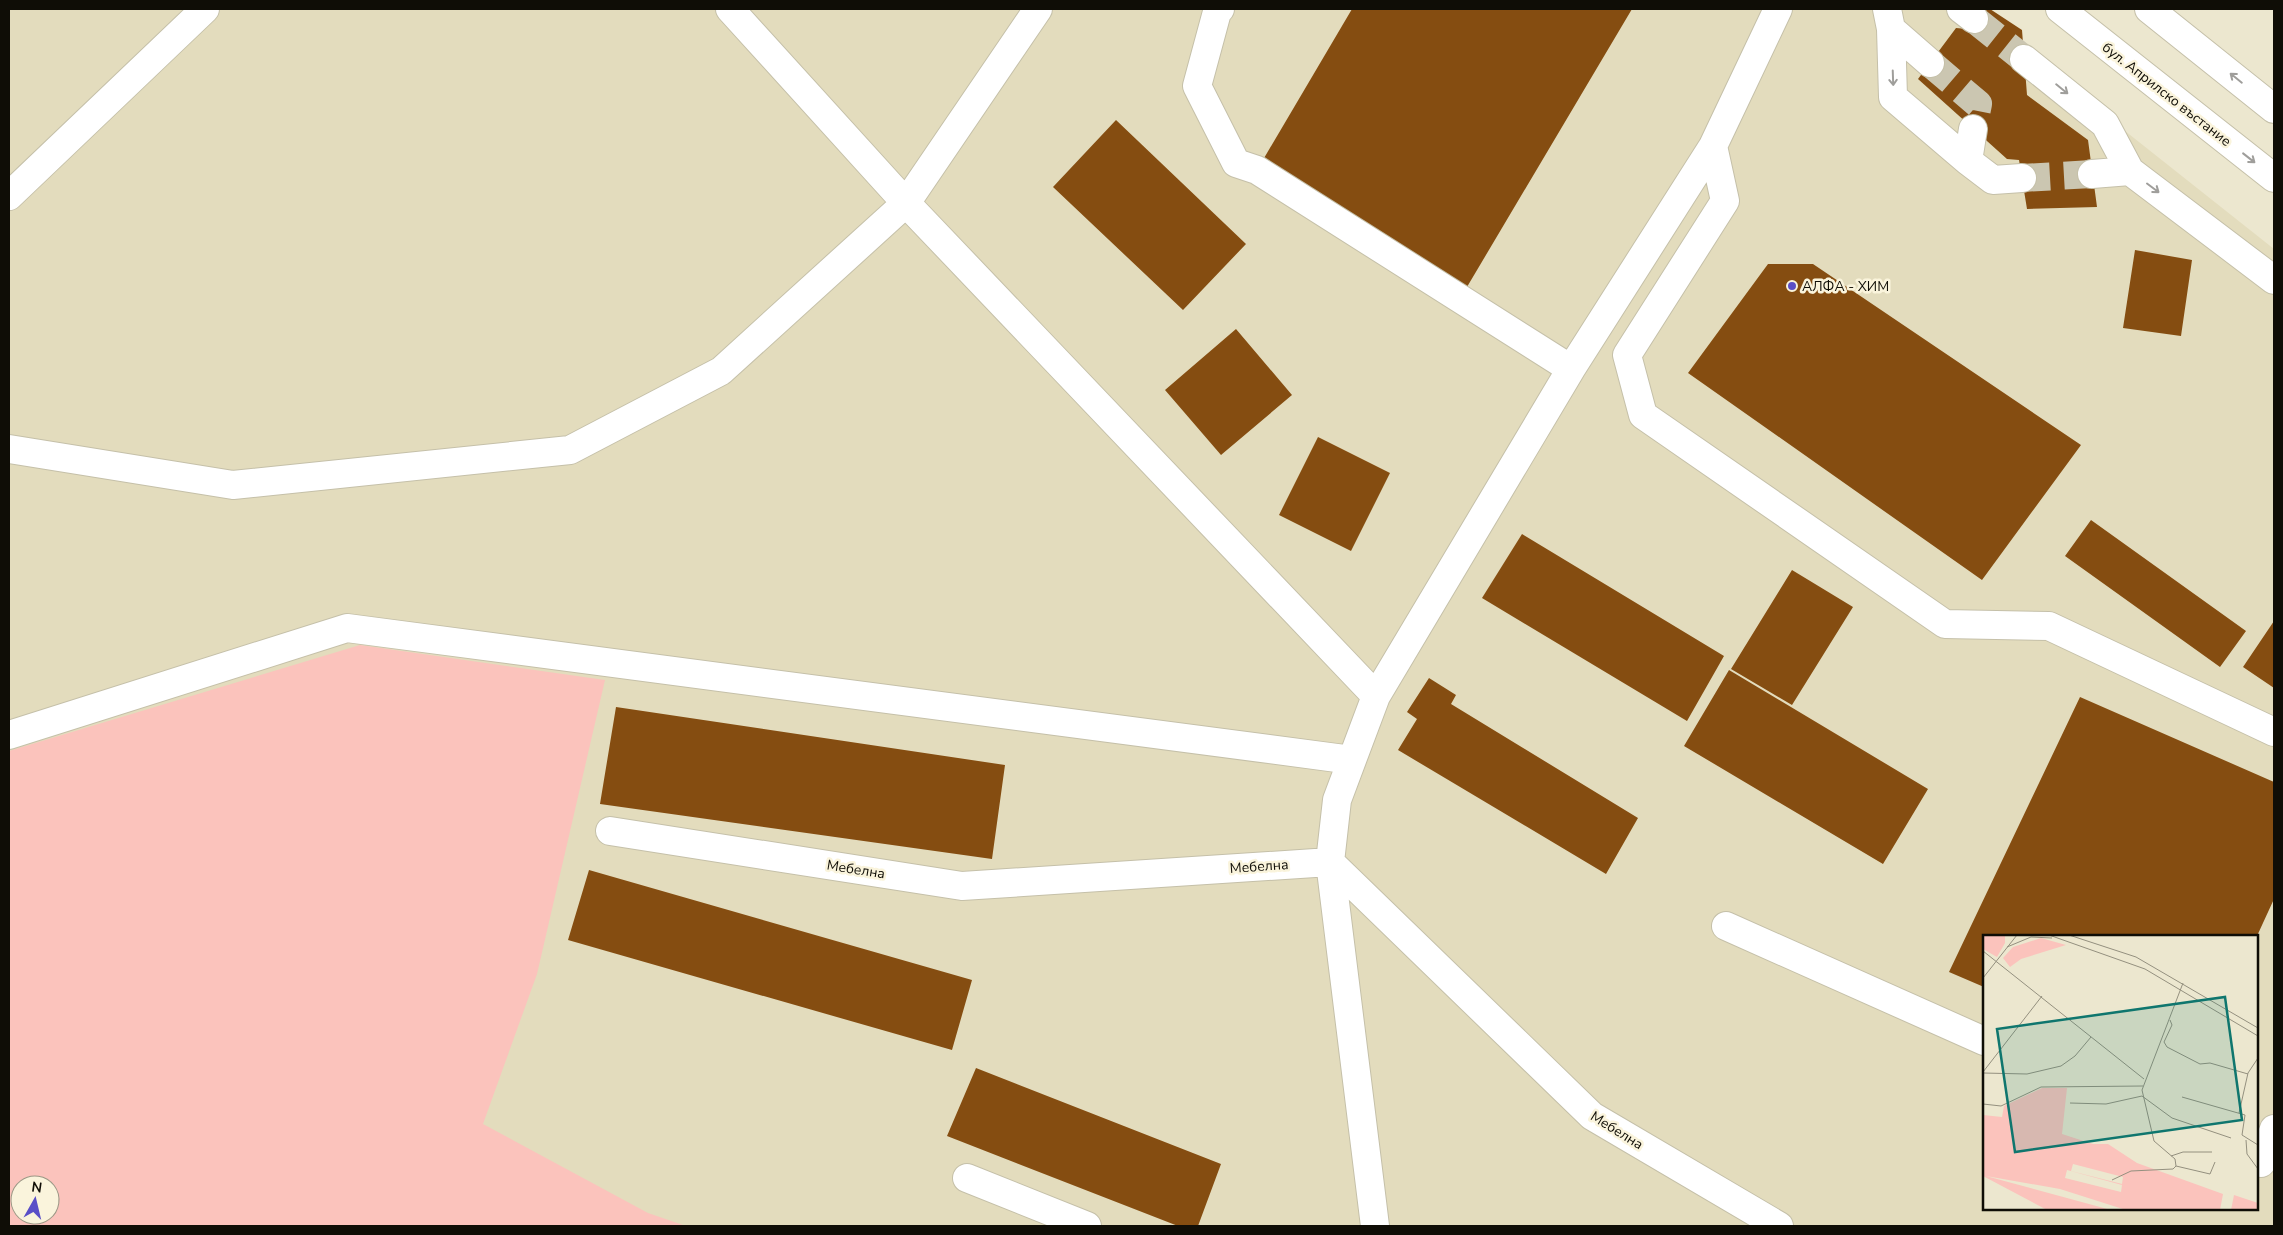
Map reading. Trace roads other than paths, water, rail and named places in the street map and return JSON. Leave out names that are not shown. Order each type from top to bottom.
[{"type":"street","points":[[9,196],[205,9]]},
{"type":"street","points":[[730,9],[906,203],[1376,696]]},
{"type":"street","points":[[9,448],[233,485],[570,450],[721,371],[906,203],[1038,9]]},
{"type":"street","points":[[1220,9],[1217,12],[1197,86],[1236,163],[1257,170],[1571,369]]},
{"type":"street","points":[[1375,1226],[1330,862],[1337,800],[1376,696],[1571,369],[1713,146],[1778,9]]},
{"type":"street","name":"бул. Априлско въстание","points":[[2060,9],[2274,178]]},
{"type":"street","points":[[2149,9],[2274,109]]},
{"type":"street","points":[[1889,19],[1930,63]]},
{"type":"street","points":[[1889,19],[1894,97],[1968,161],[1993,180],[2022,178]]},
{"type":"street","points":[[2024,59],[2105,124],[2130,171],[2274,280]]},
{"type":"street","points":[[1968,161],[1973,129]]},
{"type":"street","points":[[1713,146],[1725,201],[1626,355],[1643,415],[1945,624],[2049,626],[2274,732]]},
{"type":"street","points":[[2092,174],[2130,171]]},
{"type":"street","points":[[9,735],[347,628],[1352,760]]},
{"type":"street","name":"Мебелна","points":[[610,831],[962,886],[1330,862],[1592,1116],[1779,1226]]},
{"type":"street","points":[[1726,926],[1983,1041]]},
{"type":"street","points":[[2264,1165],[2274,1128]]},
{"type":"street","points":[[967,1178],[1087,1226]]},
{"type":"tunnel","points":[[1974,19],[2024,59]]},
{"type":"tunnel","points":[[1930,63],[1978,104],[1973,129]]},
{"type":"tunnel","points":[[2022,178],[2092,174]]},
{"type":"place","name":"АЛФА - ХИМ","points":[[1792,286]]}]
